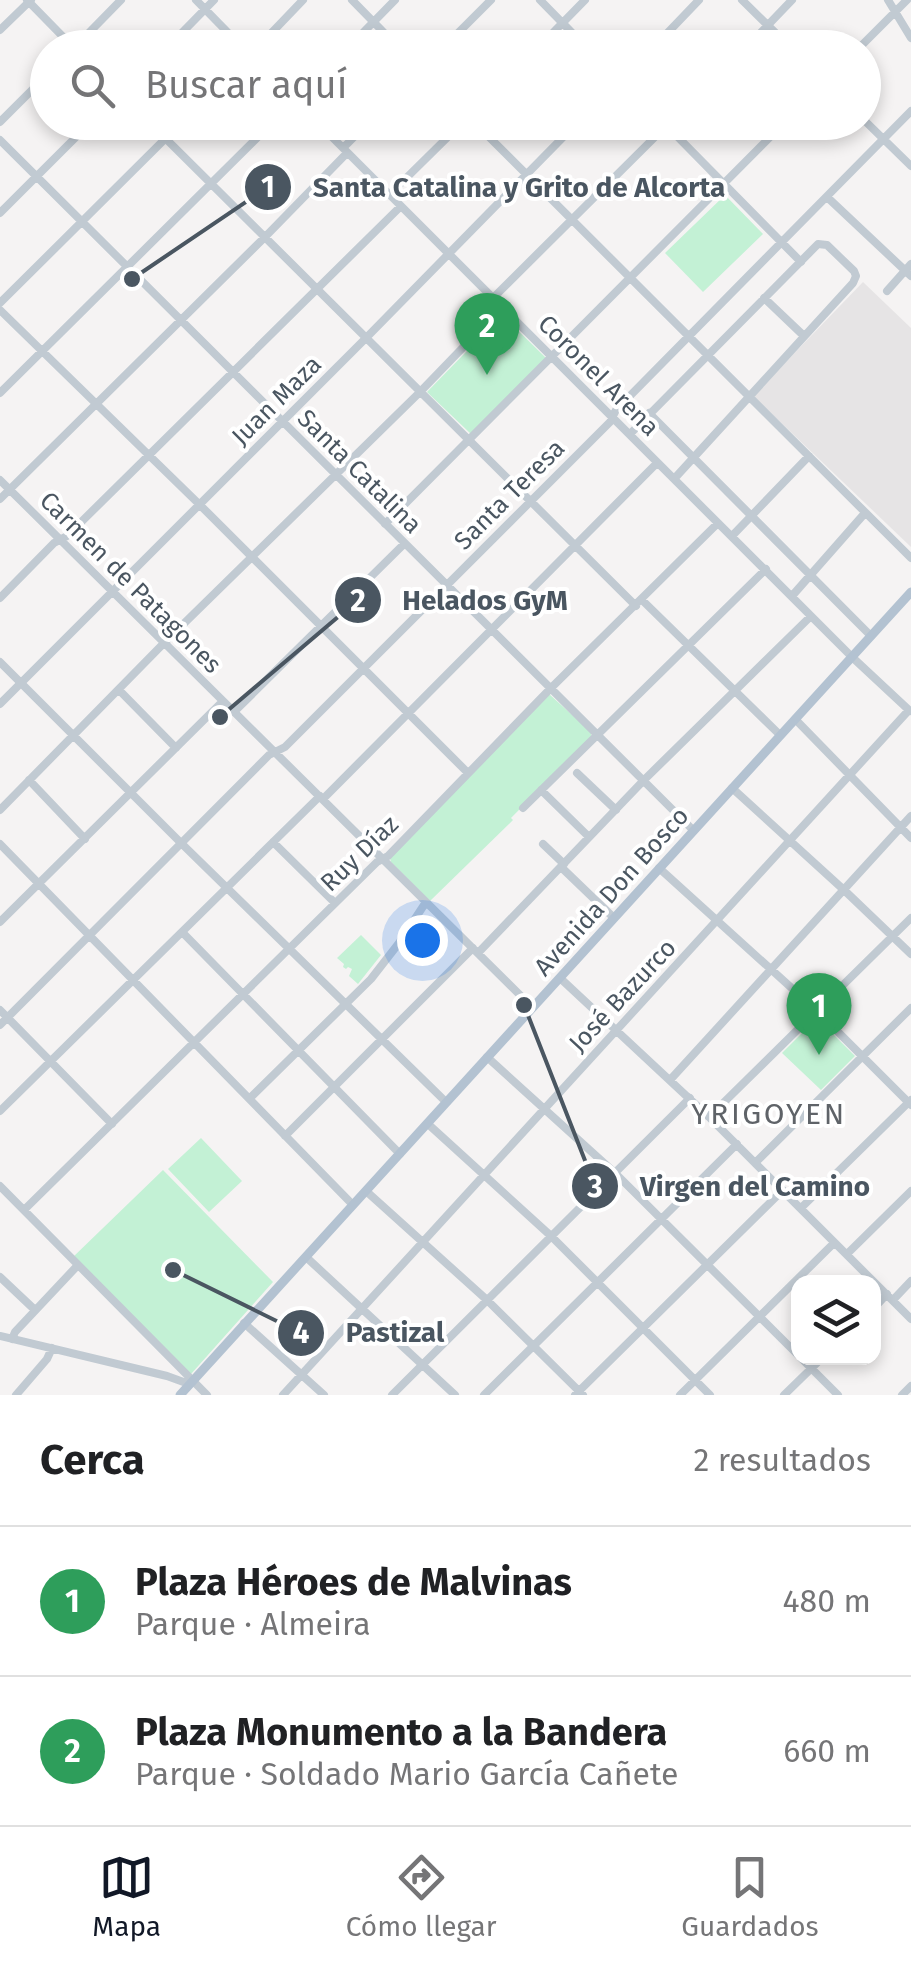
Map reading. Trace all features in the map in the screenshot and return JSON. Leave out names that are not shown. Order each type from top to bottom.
[{"type":"main road","name":"Avenida Don Bosco","points":[[180,1395],[910,596]]},
{"type":"street","points":[[92,30],[121,0]]},
{"type":"street","points":[[196,0],[226,30]]},
{"type":"street","points":[[185,30],[214,0]]},
{"type":"street","points":[[275,30],[304,0]]},
{"type":"street","points":[[352,0],[382,30]]},
{"type":"street","points":[[366,30],[396,0]]},
{"type":"street","points":[[461,30],[491,0]]},
{"type":"street","points":[[540,0],[570,30]]},
{"type":"street","points":[[556,30],[586,0]]},
{"type":"street","points":[[670,30],[700,0]]},
{"type":"street","points":[[742,0],[772,30]]},
{"type":"street","points":[[764,30],[792,0]]},
{"type":"street","points":[[888,0],[911,38]]},
{"type":"street","points":[[877,30],[906,0]]},
{"type":"street","points":[[0,30],[29,1],[57,30]]},
{"type":"street","points":[[0,122],[30,92]]},
{"type":"street","name":"Santa Teresa","points":[[2,1018],[274,752],[285,746],[911,111]]},
{"type":"street","name":"Santa Catalina","points":[[0,140],[693,830]]},
{"type":"street","points":[[0,213],[73,140]]},
{"type":"street","points":[[165,140],[0,306],[468,773]]},
{"type":"street","points":[[167,140],[576,546],[780,735]]},
{"type":"street","points":[[0,394],[255,140]]},
{"type":"street","name":"Coronel Arena","points":[[335,140],[852,657],[909,706]]},
{"type":"street","points":[[0,499],[265,237],[353,140]]},
{"type":"street","points":[[390,194],[445,140]]},
{"type":"street","points":[[492,140],[911,558]]},
{"type":"street","name":"Juan Maza","points":[[0,704],[560,140]]},
{"type":"street","points":[[494,297],[651,140]]},
{"type":"street","points":[[682,140],[801,262]]},
{"type":"street","points":[[386,524],[767,140]]},
{"type":"street","points":[[883,140],[911,166]]},
{"type":"street","points":[[827,196],[909,270],[887,291]]},
{"type":"street","points":[[0,598],[150,456],[401,206]]},
{"type":"street","points":[[630,434],[818,244],[828,244],[854,271],[853,282],[674,479]]},
{"type":"street","points":[[764,298],[804,336]]},
{"type":"street","points":[[0,810],[503,306]]},
{"type":"street","points":[[649,414],[871,636]]},
{"type":"street","points":[[732,536],[808,456]]},
{"type":"street","points":[[0,1112],[226,887],[409,714],[658,463]]},
{"type":"street","name":"Carmen de Patagones","points":[[0,480],[532,1007]]},
{"type":"street","points":[[792,596],[865,513]]},
{"type":"street","name":"Ruy Díaz","points":[[24,1210],[383,859],[718,522]]},
{"type":"street","points":[[234,712],[404,544]]},
{"type":"street","points":[[523,808],[766,570]]},
{"type":"street","points":[[285,1136],[811,616]]},
{"type":"street","points":[[0,662],[446,1102]]},
{"type":"street","points":[[119,690],[176,748]]},
{"type":"street","points":[[0,922],[222,702]]},
{"type":"street","name":"José Bazurco","points":[[283,1395],[909,706]]},
{"type":"street","points":[[794,719],[911,838]]},
{"type":"street","points":[[577,773],[616,810]]},
{"type":"street","points":[[29,780],[85,839]]},
{"type":"street","points":[[732,788],[911,954]]},
{"type":"street","points":[[542,790],[589,837]]},
{"type":"street","points":[[670,1080],[911,816]]},
{"type":"street","points":[[274,842],[336,904]]},
{"type":"street","points":[[0,844],[353,1205]]},
{"type":"street","points":[[543,844],[614,918]]},
{"type":"street","points":[[659,868],[817,1011],[910,1103],[801,1208]]},
{"type":"street","points":[[250,1098],[371,980],[426,902]]},
{"type":"street","points":[[709,1117],[911,918]]},
{"type":"street","points":[[183,932],[400,1154]]},
{"type":"street","points":[[560,978],[690,1098],[911,1318]]},
{"type":"street","points":[[756,1162],[911,1008]]},
{"type":"street","points":[[2,1018],[112,1124]]},
{"type":"street","points":[[487,1057],[616,1173],[791,1347]]},
{"type":"street","points":[[392,1395],[690,1098]]},
{"type":"street","points":[[428,1124],[551,1236],[710,1395]]},
{"type":"street","points":[[484,1395],[737,1144]]},
{"type":"street","points":[[0,1186],[207,1395]]},
{"type":"street","points":[[366,1190],[487,1300],[579,1394],[783,1190]]},
{"type":"street","points":[[847,1254],[911,1190]]},
{"type":"street","points":[[680,1395],[834,1243]]},
{"type":"street","points":[[306,1257],[455,1395]]},
{"type":"street","points":[[12,1339],[78,1265]]},
{"type":"street","points":[[0,1277],[35,1310]]},
{"type":"street","points":[[881,1303],[911,1281]]},
{"type":"street","points":[[244,1323],[324,1395]]},
{"type":"street","points":[[0,1336],[191,1382]]},
{"type":"street","points":[[16,1395],[52,1348]]},
{"type":"street","points":[[167,1376],[174,1362]]},
{"type":"street","points":[[808,1365],[838,1395]]},
{"type":"street","points":[[784,1395],[814,1365]]},
{"type":"street","points":[[24,1386],[34,1395]]},
{"type":"street","points":[[902,1395],[911,1386]]},
{"type":"shaded area","points":[[863,282],[911,328],[911,547],[753,396]]},
{"type":"green space","points":[[725,195],[763,234],[703,292],[665,253]]},
{"type":"green space","points":[[502,315],[546,358],[471,434],[427,392]]},
{"type":"green space","points":[[549,694],[591,732],[591,737],[430,901],[390,858]]},
{"type":"green space","points":[[361,935],[381,955],[358,984],[349,976],[352,969],[343,967],[337,958]]},
{"type":"green space","points":[[817,1018],[855,1056],[821,1090],[782,1053]]},
{"type":"green space","points":[[201,1138],[242,1181],[209,1212],[168,1169]]},
{"type":"green space","points":[[163,1170],[273,1282],[191,1374],[72,1258]]},
{"type":"place","name":"Santa Catalina y Grito de Alcorta","points":[[132,279]]},
{"type":"place","name":"Plaza Monumento a la Bandera","points":[[487,375]]},
{"type":"place","name":"Helados GyM","points":[[220,717]]},
{"type":"place","name":"Virgen del Camino","points":[[524,1005]]},
{"type":"place","name":"Plaza Héroes de Malvinas","points":[[819,1055]]},
{"type":"place","name":"Pastizal","points":[[173,1270]]},
{"type":"district","name":"YRIGOYEN","points":[[769,1114]]}]
